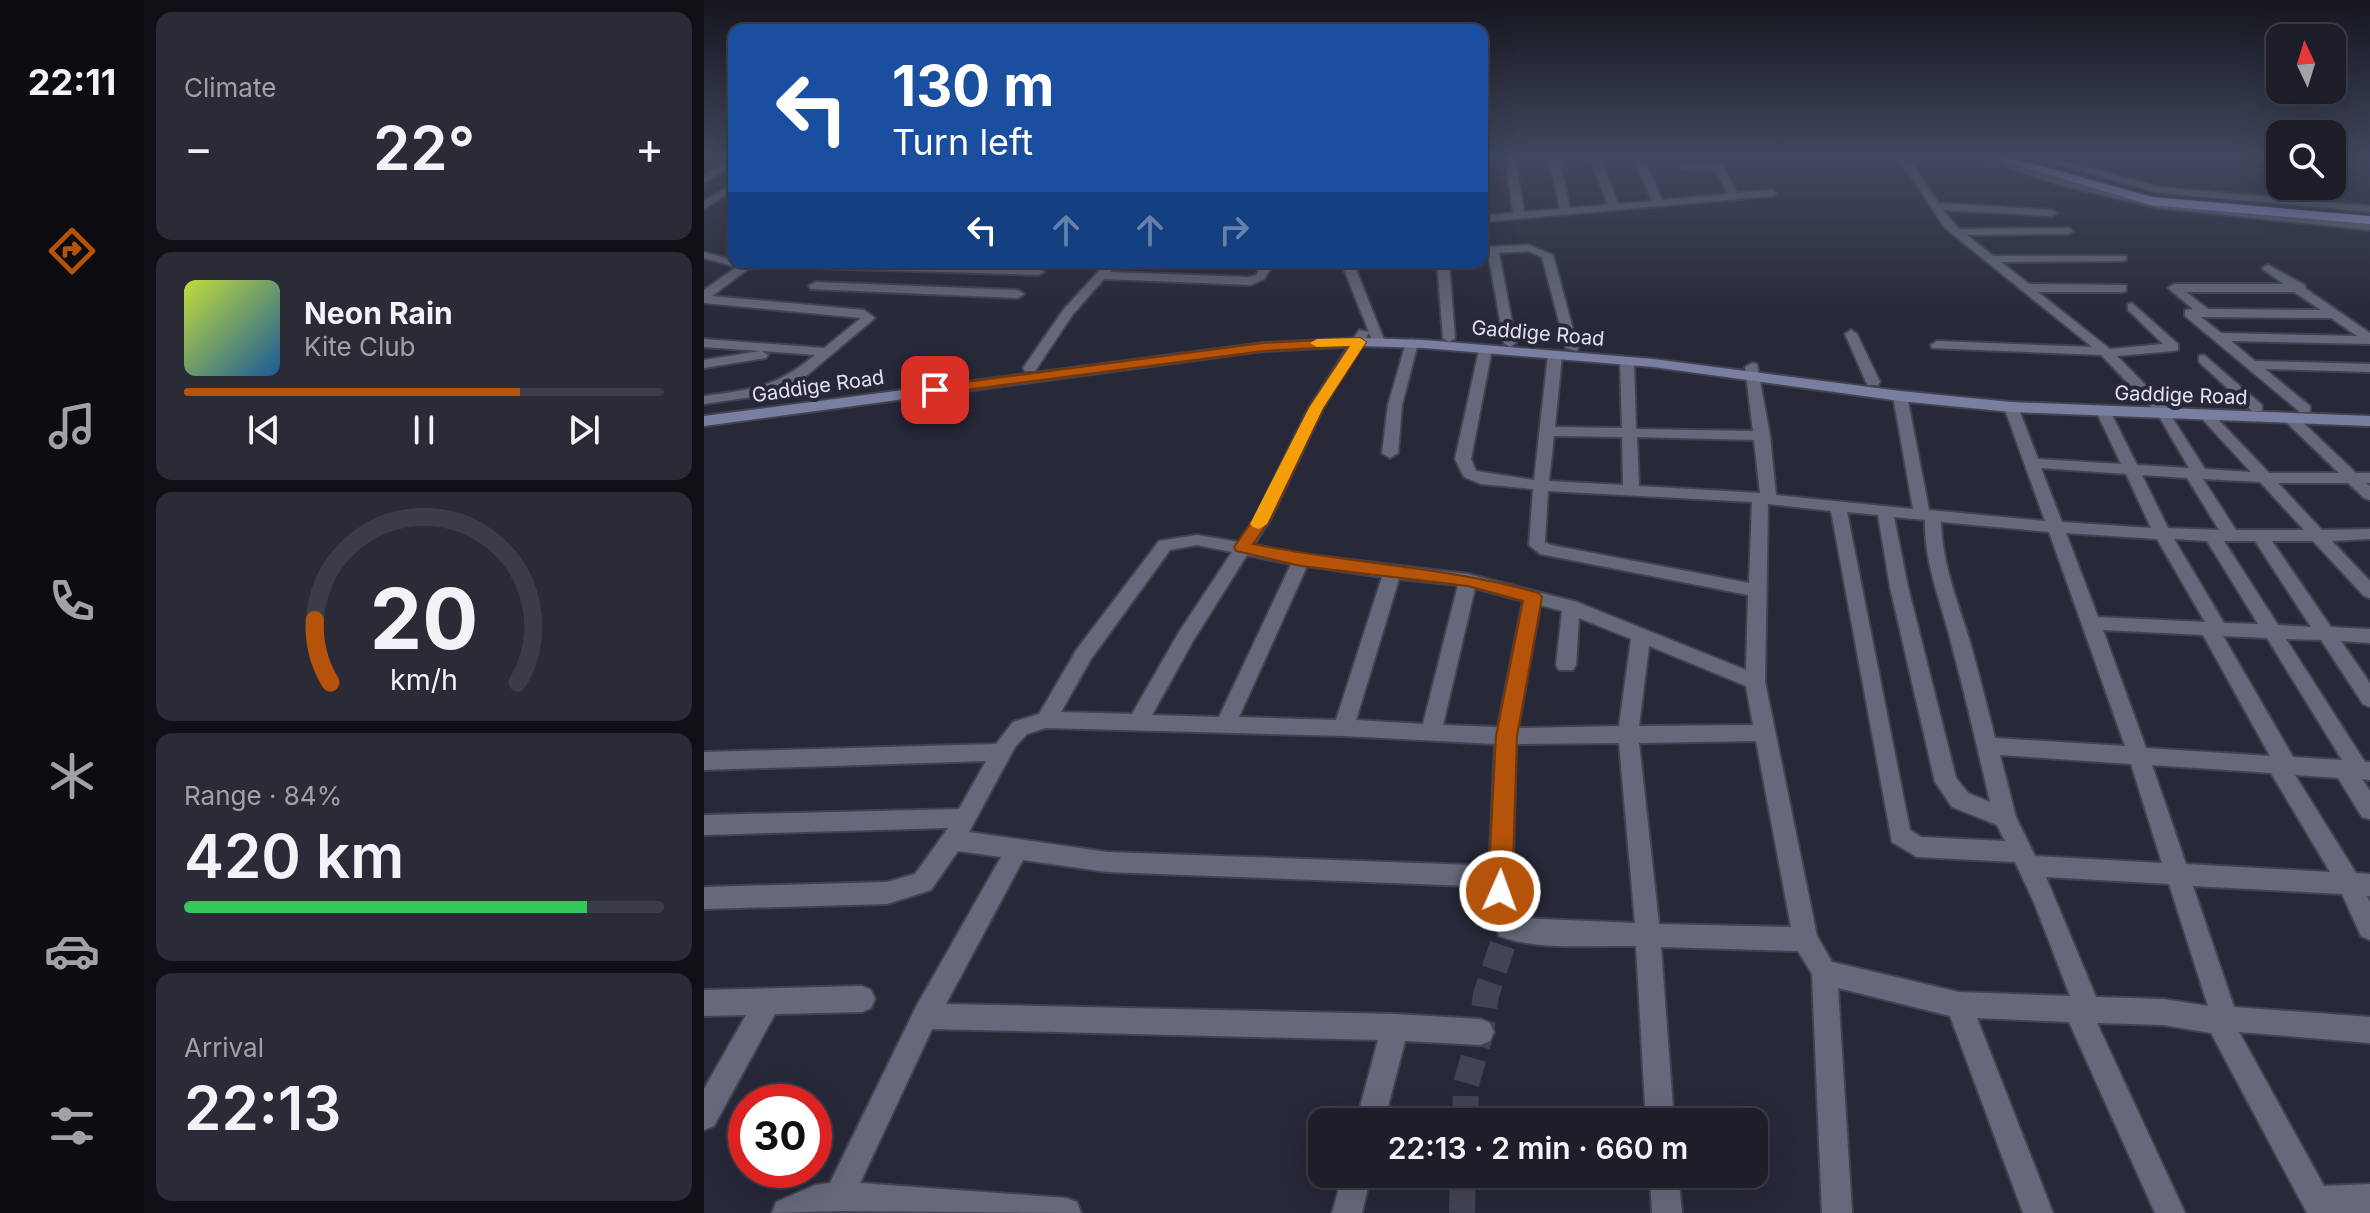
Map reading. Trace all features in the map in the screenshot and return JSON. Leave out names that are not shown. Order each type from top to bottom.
[{"type":"highway","points":[[2257,212],[2370,223]]},
{"type":"main road","name":"Gaddige Road","points":[[704,412],[1259,339],[1370,338],[1449,338],[1572,348],[1900,396],[2011,407],[2104,413],[2257,408],[2370,410]]},
{"type":"main road","name":"Gaddige Road","points":[[704,421],[1263,347],[1370,338],[1873,382],[2208,417],[2370,421]]},
{"type":"street","points":[[1518,212],[1519,216]]},
{"type":"street","points":[[1488,219],[1570,212]]},
{"type":"street","points":[[1939,212],[1957,232],[2106,352],[2164,412],[2196,474],[2220,534],[2273,634],[2358,770],[2370,810]]},
{"type":"street","points":[[2029,212],[2052,213]]},
{"type":"street","points":[[1957,232],[2068,231]]},
{"type":"street","points":[[1488,250],[1529,248],[1547,255],[1572,348]]},
{"type":"street","points":[[1488,254],[1510,343]]},
{"type":"street","points":[[704,255],[728,261]]},
{"type":"street","points":[[1990,259],[2122,258]]},
{"type":"street","points":[[704,298],[743,268]]},
{"type":"street","points":[[912,268],[1038,272]]},
{"type":"street","points":[[815,286],[1016,296],[1042,268]]},
{"type":"street","points":[[1030,368],[1068,312],[1107,268]]},
{"type":"street","points":[[1101,275],[1251,281],[1260,277],[1265,268]]},
{"type":"street","points":[[1138,722],[1242,547],[1263,518],[1316,408],[1370,338],[1367,311],[1349,268]]},
{"type":"street","points":[[1443,268],[1449,338]]},
{"type":"street","points":[[2268,268],[2301,288],[2370,339]]},
{"type":"street","points":[[2028,288],[2122,288]]},
{"type":"street","points":[[2205,313],[2174,288],[2301,288]]},
{"type":"street","points":[[704,298],[868,316],[867,321],[823,352],[805,371],[778,386],[704,400]]},
{"type":"street","points":[[1937,345],[2106,352],[2173,347],[2132,307]]},
{"type":"street","points":[[2305,409],[2189,313],[2336,314]]},
{"type":"street","points":[[1851,334],[1873,382]]},
{"type":"street","points":[[2219,337],[2370,339]]},
{"type":"street","points":[[704,343],[823,352]]},
{"type":"street","points":[[1390,453],[1395,405],[1412,343]]},
{"type":"street","points":[[1485,349],[1464,442],[1464,468],[1481,479],[1765,498],[2057,527],[2318,537],[2370,534]]},
{"type":"street","points":[[704,364],[783,350]]},
{"type":"street","points":[[1555,355],[1536,540],[1541,548],[1757,591]]},
{"type":"street","points":[[2204,359],[2257,408]]},
{"type":"street","points":[[1627,361],[1631,489]]},
{"type":"street","points":[[2253,365],[2370,368]]},
{"type":"street","points":[[1752,372],[1763,436],[1765,498],[1757,591],[1755,682],[1805,939],[1824,972],[1837,1213]]},
{"type":"street","points":[[1900,396],[1938,569],[2005,818],[2046,903],[2082,1009],[2170,1213]]},
{"type":"street","points":[[2011,407],[2057,527],[2179,875],[2226,1022],[2223,1029],[2230,1048],[2320,1207],[2370,1199]]},
{"type":"street","points":[[2104,413],[2281,764],[2360,885],[2370,928]]},
{"type":"street","points":[[2208,417],[2370,592]]},
{"type":"street","points":[[2290,418],[2370,495]]},
{"type":"street","points":[[1547,431],[1629,436],[1763,436]]},
{"type":"street","points":[[2033,463],[2264,478],[2370,478]]},
{"type":"street","points":[[1838,507],[1900,835],[1917,847],[2025,859],[2179,875],[2360,885]]},
{"type":"street","points":[[1885,512],[1899,587],[1946,782],[1960,800],[2005,818]]},
{"type":"street","points":[[2259,535],[2370,699]]},
{"type":"street","points":[[1046,720],[1084,654],[1165,545],[1197,540],[1301,560],[1468,580],[1571,607],[1755,682]]},
{"type":"street","points":[[1225,725],[1301,560]]},
{"type":"street","points":[[1344,728],[1392,572]]},
{"type":"street","points":[[1431,732],[1468,580]]},
{"type":"street","points":[[1533,597],[1506,736],[1500,891],[1508,928],[1528,932],[1805,939]]},
{"type":"street","points":[[1566,665],[1571,607]]},
{"type":"street","points":[[2091,623],[2273,634],[2370,636]]},
{"type":"street","points":[[1641,635],[1628,733],[1648,935],[1659,1108]]},
{"type":"street","points":[[704,898],[887,893],[923,882],[967,818],[1008,741],[1020,728],[1046,720],[1506,736],[1766,733]]},
{"type":"street","points":[[1986,746],[2358,770]]},
{"type":"street","points":[[704,761],[1004,752]]},
{"type":"street","points":[[704,825],[967,818]]},
{"type":"street","points":[[953,840],[1107,862],[1456,873],[1473,876],[1500,891]]},
{"type":"street","points":[[839,1196],[925,1016],[1016,851]]},
{"type":"street","points":[[1824,972],[1959,1005],[2163,1012],[2226,1022],[2237,1019],[2370,1030]]},
{"type":"street","points":[[704,1003],[862,999]]},
{"type":"street","points":[[704,1116],[768,1002]]},
{"type":"street","points":[[1959,1005],[2038,1213]]},
{"type":"street","points":[[925,1016],[1395,1027],[1481,1032]]},
{"type":"street","points":[[1374,1108],[1395,1027]]},
{"type":"street","points":[[1347,1213],[1353,1188]]},
{"type":"street","points":[[1665,1188],[1667,1213]]},
{"type":"street","points":[[787,1213],[815,1200],[839,1196],[1066,1213]]},
{"type":"tunnel","points":[[1465,1108],[1466,1084],[1481,1032],[1486,995],[1508,928]]},
{"type":"tunnel","points":[[1462,1213],[1463,1188]]},
{"type":"slow traffic","points":[[1259,524],[1316,408],[1360,342],[1317,343]]},
{"type":"route","points":[[935,390],[1263,347],[1360,342],[1316,408],[1263,518],[1242,547],[1301,560],[1468,580],[1533,597],[1506,736],[1500,891]]}]
